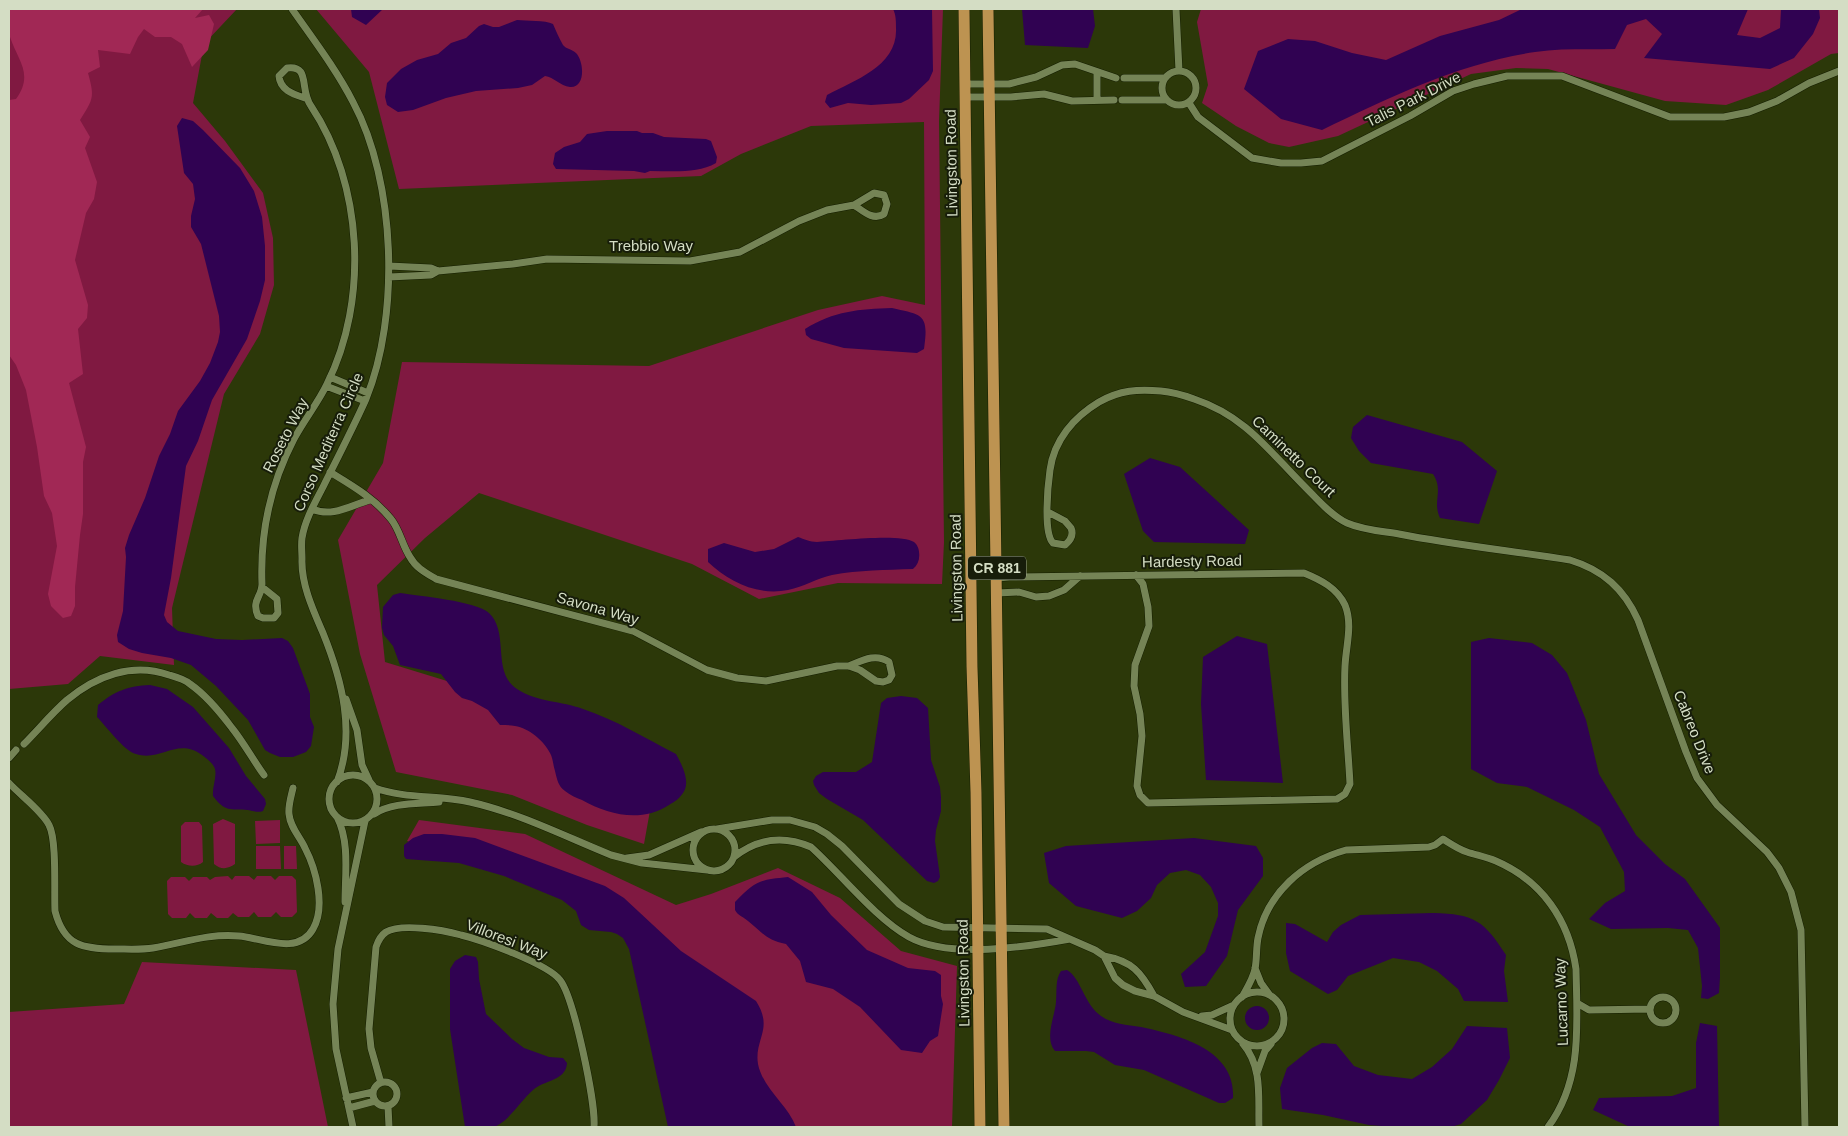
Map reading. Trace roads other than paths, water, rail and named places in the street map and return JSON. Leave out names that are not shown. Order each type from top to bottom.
[{"type":"main road","name":"Livingston Road","points":[[964,9],[972,686],[978,927],[980,1127]]},
{"type":"main road","name":"CR 881","points":[[988,9],[1004,1127]]},
{"type":"street","name":"Corso Mediterra Circle","points":[[292,9],[354,102],[366,131],[381,187],[389,266],[388,303],[383,340],[368,393],[312,509],[302,538],[302,562],[305,582],[357,730],[362,765],[375,788],[378,803],[368,818],[345,917],[338,949],[333,1004],[336,1049],[353,1127]]},
{"type":"street","points":[[1176,9],[1179,71]]},
{"type":"street","points":[[965,97],[1026,80],[1062,65],[1075,64],[1120,78],[1165,78]]},
{"type":"street","name":"Roseto Way","points":[[262,587],[277,599],[278,613],[274,618],[258,616],[255,604],[262,587],[261,556],[264,526],[279,470],[295,438],[326,386],[338,356],[349,318],[355,276],[351,205],[342,172],[319,119],[306,98],[304,77],[300,70],[295,67],[287,68],[279,76],[282,86],[286,90],[306,98]]},
{"type":"street","points":[[965,84],[1011,96],[1044,94],[1072,101],[1097,99],[1166,100],[1179,106],[1189,102],[1196,94],[1196,83],[1189,74],[1179,71],[1168,74],[1162,89],[1166,100]]},
{"type":"street","name":"Talis Park Drive","points":[[1189,102],[1198,117],[1252,158],[1281,163],[1301,163],[1322,161],[1410,116],[1453,91],[1507,76],[1562,76],[1670,117],[1724,117],[1749,112],[1777,101],[1809,83],[1839,71]]},
{"type":"street","points":[[1097,72],[1097,99]]},
{"type":"street","name":"Trebbio Way","points":[[389,266],[438,270],[506,265],[547,259],[690,261],[740,252],[799,221],[827,210],[854,205],[869,195],[879,193],[886,198],[888,204],[884,214],[876,217],[871,216],[854,205]]},
{"type":"street","name":"Trebbio Way","points":[[389,277],[431,275],[438,270]]},
{"type":"street","points":[[330,377],[368,393]]},
{"type":"street","points":[[326,386],[364,401]]},
{"type":"street","name":"Caminetto Court","points":[[1048,512],[1072,528],[1072,537],[1065,545],[1059,545],[1050,540],[1049,536],[1048,512],[1048,482],[1051,461],[1057,446],[1069,426],[1087,409],[1111,396],[1138,389],[1173,392],[1212,405],[1233,416],[1255,434],[1321,503],[1346,522],[1367,529],[1452,544]]},
{"type":"street","name":"Savona Way","points":[[330,472],[360,490],[381,508],[393,522],[410,557],[421,570],[436,579],[633,630],[708,670],[737,678],[766,681],[837,666],[849,666],[860,670],[876,681],[890,680],[892,675],[890,662],[884,658],[868,658],[849,666]]},
{"type":"street","points":[[312,509],[318,512],[332,512],[370,500]]},
{"type":"street","name":"Cabreo Drive","points":[[1452,544],[1562,558],[1585,564],[1608,578],[1630,604],[1638,620],[1697,778],[1717,805],[1767,852],[1779,868],[1791,892],[1800,930],[1805,1127]]},
{"type":"street","name":"Hardesty Road","points":[[997,578],[1304,573],[1321,580],[1338,593],[1345,606],[1350,624],[1345,666],[1350,784],[1344,794],[1337,800],[1148,803],[1140,796],[1137,786],[1142,736],[1140,714],[1134,686],[1135,665],[1149,626],[1148,607],[1143,584],[1136,576]]},
{"type":"street","points":[[997,593],[1019,592],[1036,597],[1048,596],[1064,590],[1080,576]]},
{"type":"street","points":[[24,744],[66,701],[94,682],[126,670],[150,670],[177,677],[189,683],[200,693],[232,726],[264,775]]},
{"type":"street","name":"Corso Mediterra Circle","points":[[343,694],[344,749],[341,770],[329,796],[332,810],[342,827],[345,843],[345,917]]},
{"type":"street","points":[[9,758],[16,750]]},
{"type":"street","points":[[337,782],[350,776],[364,777],[370,781]]},
{"type":"street","points":[[9,783],[50,826],[53,840],[55,910],[57,919],[67,936],[73,941],[90,948],[154,948],[207,936],[224,935],[289,944],[306,937],[316,924],[317,876],[292,826],[289,815],[293,788]]},
{"type":"street","points":[[375,788],[397,794],[467,801],[504,810],[619,858],[642,863],[720,870],[731,863],[735,851],[732,839],[723,831],[717,829]]},
{"type":"street","points":[[337,817],[350,823],[368,818],[382,809],[391,806],[451,800]]},
{"type":"street","points":[[619,858],[649,855],[705,831],[772,820],[790,820],[815,827],[827,834],[842,846],[899,904],[925,921],[943,927],[1046,930],[1095,950],[1104,956],[1126,962],[1138,970],[1154,996]]},
{"type":"street","points":[[705,831],[699,835],[693,847],[696,861],[707,870]]},
{"type":"street","name":"Lucarno Way","points":[[1269,995],[1261,984],[1256,968],[1258,938],[1268,911],[1283,888],[1307,866],[1334,853],[1346,850],[1429,847],[1436,846],[1443,839],[1467,852],[1493,860],[1512,869],[1547,898],[1561,920],[1571,944],[1576,969],[1577,1051],[1570,1085],[1559,1111],[1548,1127]]},
{"type":"street","points":[[734,857],[751,845],[770,840],[799,842],[811,847],[884,918],[910,937],[937,947],[978,950],[1034,946],[1070,939]]},
{"type":"street","name":"Villoresi Way","points":[[381,1083],[371,1048],[368,1029],[376,947],[379,938],[384,932],[403,927],[460,934],[524,959],[550,971],[560,980],[569,998],[585,1066],[594,1111],[594,1127]]},
{"type":"street","points":[[1104,956],[1115,978],[1123,985],[1135,991],[1154,996],[1183,1012],[1199,1016],[1232,1030]]},
{"type":"street","name":"Lucarno Way","points":[[1242,997],[1256,968]]},
{"type":"street","points":[[1199,1016],[1212,1015],[1253,992],[1269,995],[1280,1004],[1284,1018],[1282,1032],[1265,1051],[1257,1073]]},
{"type":"street","points":[[1577,1003],[1589,1010],[1650,1009]]},
{"type":"street","points":[[1234,1004],[1230,1017],[1232,1030],[1248,1051],[1257,1073],[1259,1127]]},
{"type":"street","points":[[1577,1020],[1589,1010]]},
{"type":"street","points":[[1238,1039],[1254,1047],[1264,1046],[1272,1042]]},
{"type":"street","points":[[381,1083],[391,1083],[397,1090],[395,1101],[388,1106],[381,1105],[375,1101],[373,1092],[376,1086],[381,1083]]},
{"type":"street","points":[[346,1098],[373,1092]]},
{"type":"street","points":[[349,1108],[375,1101]]},
{"type":"street","points":[[388,1106],[389,1127]]}]
